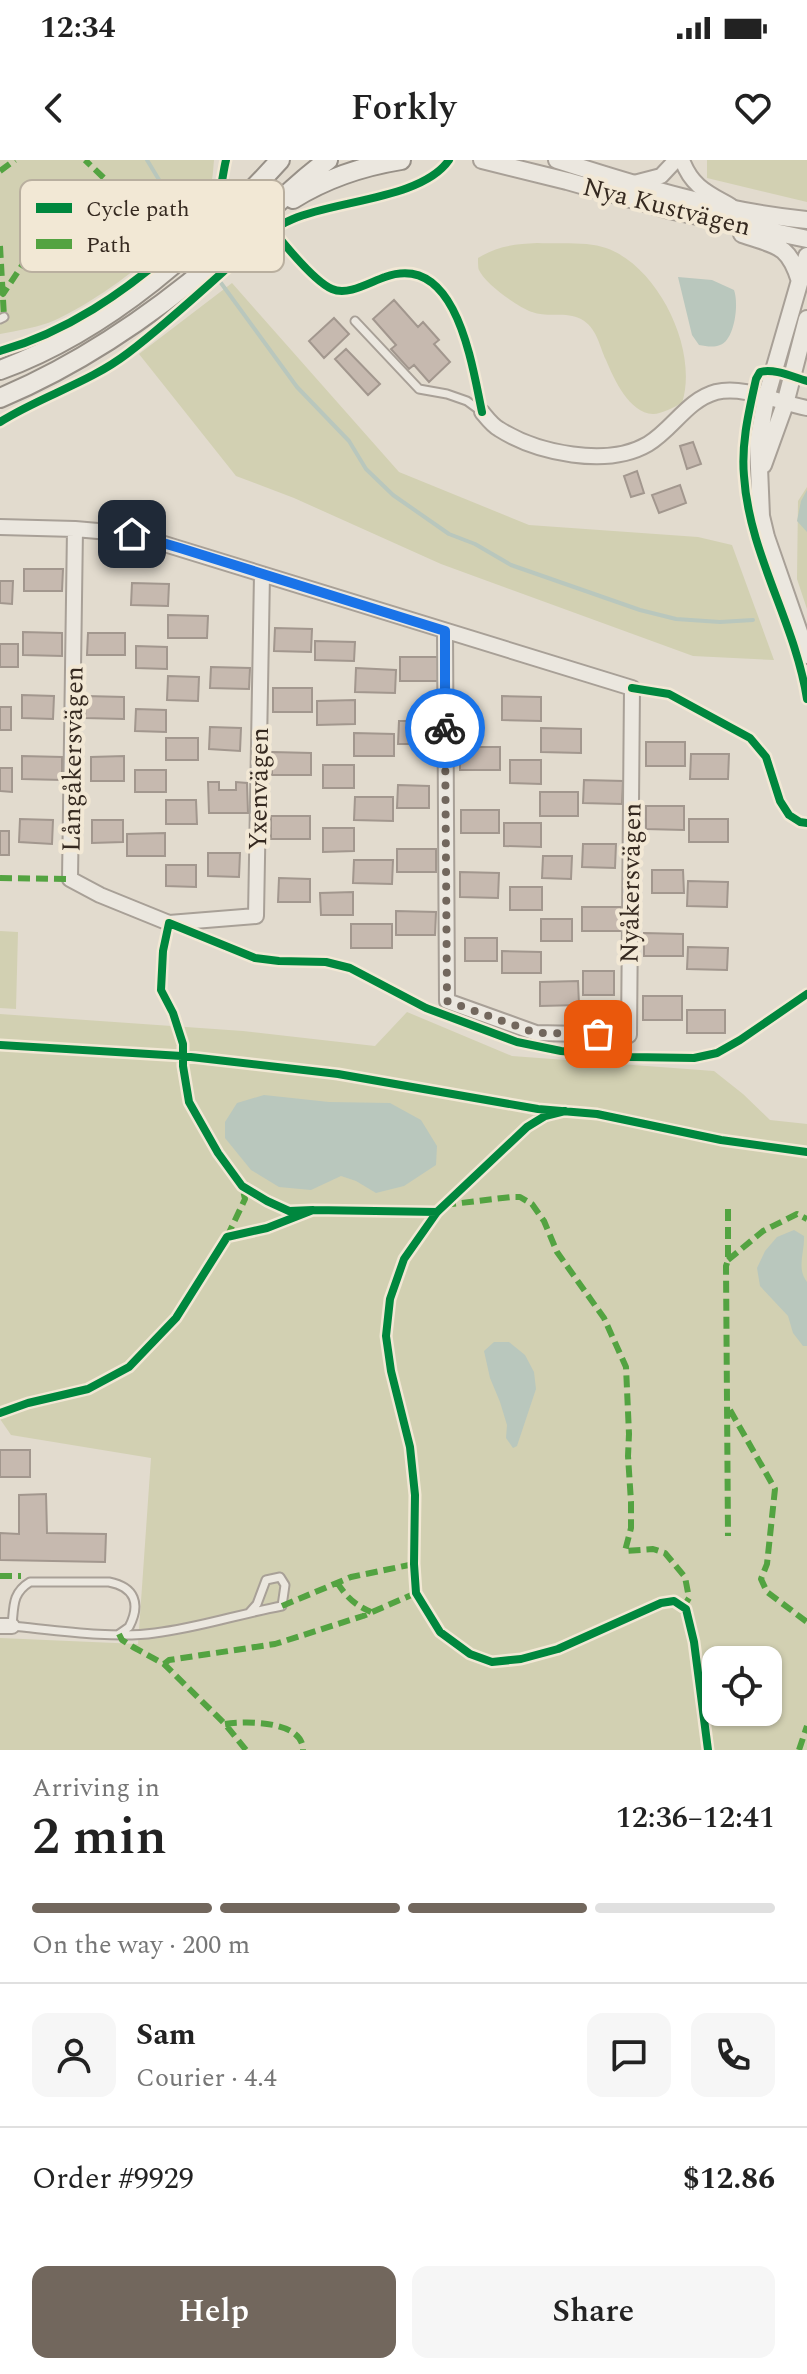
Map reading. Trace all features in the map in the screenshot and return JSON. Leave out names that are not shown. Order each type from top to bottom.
[{"type":"main road","points":[[260,180],[280,160]]},
{"type":"main road","points":[[284,197],[328,160]]},
{"type":"main road","points":[[284,206],[317,186],[373,166],[401,160]]},
{"type":"main road","points":[[0,370],[76,334],[162,272]]},
{"type":"main road","points":[[0,398],[66,367],[114,339],[200,272]]},
{"type":"street","name":"Nya Kustvägen","points":[[482,160],[669,210],[807,239]]},
{"type":"street","name":"Nya Kustvägen","points":[[557,160],[735,208],[780,218],[807,220]]},
{"type":"street","points":[[634,183],[661,176],[676,160]]},
{"type":"street","points":[[682,160],[691,179],[703,190],[735,208]]},
{"type":"street","points":[[780,218],[807,227]]},
{"type":"street","points":[[720,221],[731,231],[783,249],[790,255],[800,281]]},
{"type":"street","points":[[807,256],[766,398],[758,443],[761,516],[807,655]]},
{"type":"street","points":[[759,482],[767,450],[785,404],[807,319]]},
{"type":"street","points":[[482,412],[496,428],[514,437],[550,450],[593,457],[626,452],[646,445],[670,427],[690,406],[713,393],[738,392],[807,408]]},
{"type":"street","points":[[0,527],[132,534],[445,631]]},
{"type":"street","name":"Långåkersvägen","points":[[75,529],[70,879],[100,895],[169,923]]},
{"type":"street","name":"Yxenvägen","points":[[169,923],[256,916],[262,574]]},
{"type":"street","name":"Nyåkersvägen","points":[[445,631],[632,688],[629,1035],[536,1033],[447,1001],[445,631]]},
{"type":"lane","points":[[355,321],[419,389],[467,401],[482,412]]},
{"type":"lane","points":[[119,1634],[129,1627],[135,1606],[127,1588],[109,1582],[30,1582],[15,1595],[6,1626],[119,1634],[153,1634],[282,1606],[285,1585],[280,1577],[266,1580],[257,1604],[249,1613]]},
{"type":"shaded area","points":[[0,160],[214,160],[212,180],[20,180],[20,272],[131,272],[67,314],[42,325],[0,334]]},
{"type":"shaded area","points":[[707,160],[807,160],[807,202],[707,178]]},
{"type":"shaded area","points":[[537,243],[599,246],[625,258],[642,272],[670,312],[679,335],[685,359],[686,382],[682,403],[657,414],[637,408],[618,385],[591,327],[575,317],[538,314],[526,309],[482,276],[478,258],[506,246]]},
{"type":"shaded area","points":[[678,277],[712,280],[734,290],[734,320],[725,342],[715,346],[699,345],[692,335]]},
{"type":"shaded area","points":[[232,283],[399,472],[529,525],[698,537],[732,545],[774,660],[693,656],[441,564],[294,498],[236,476],[139,354]]},
{"type":"shaded area","points":[[807,487],[807,609],[797,579],[798,501]]},
{"type":"shaded area","points":[[807,490],[807,532],[797,521]]},
{"type":"shaded area","points":[[0,931],[18,932],[16,1009],[0,1008]]},
{"type":"shaded area","points":[[407,1012],[512,1056],[714,1071],[770,1120],[807,1124],[807,1750],[0,1750],[0,1638],[138,1644],[151,1458],[11,1435],[0,1419],[0,1014],[243,1031],[375,1046]]},
{"type":"shaded area","points":[[264,1095],[329,1102],[390,1103],[421,1120],[437,1146],[436,1165],[404,1186],[376,1193],[341,1176],[311,1190],[279,1187],[251,1170],[225,1138],[225,1122],[237,1103]]},
{"type":"shaded area","points":[[794,1230],[804,1236],[801,1266],[807,1282],[807,1346],[803,1346],[793,1333],[788,1316],[760,1286],[757,1268],[765,1251],[777,1237]]},
{"type":"shaded area","points":[[494,1342],[509,1342],[525,1355],[534,1372],[536,1389],[517,1446],[513,1448],[506,1438],[507,1425],[484,1351]]},
{"type":"building","points":[[394,300],[418,327],[423,322],[439,340],[434,344],[450,362],[429,382],[414,365],[409,369],[391,349],[396,345],[373,319]]},
{"type":"building","points":[[334,318],[349,334],[324,358],[309,341]]},
{"type":"building","points":[[346,349],[380,384],[368,395],[335,359]]},
{"type":"building","points":[[693,442],[701,464],[687,469],[680,446]]},
{"type":"building","points":[[637,471],[644,493],[631,497],[624,476]]},
{"type":"building","points":[[680,485],[686,503],[659,513],[652,495]]},
{"type":"building","points":[[24,569],[63,569],[62,591],[24,591]]},
{"type":"building","points":[[0,581],[13,581],[12,604],[0,603]]},
{"type":"building","points":[[132,583],[169,584],[168,606],[131,605]]},
{"type":"building","points":[[168,615],[208,616],[207,638],[168,638]]},
{"type":"building","points":[[275,628],[312,629],[311,652],[274,651]]},
{"type":"building","points":[[23,632],[62,633],[62,656],[23,655]]},
{"type":"building","points":[[88,633],[125,633],[125,655],[87,655]]},
{"type":"building","points":[[315,641],[355,642],[354,661],[315,660]]},
{"type":"building","points":[[0,644],[18,644],[18,667],[0,667]]},
{"type":"building","points":[[136,646],[167,647],[167,669],[136,668]]},
{"type":"building","points":[[400,657],[439,657],[439,681],[400,681]]},
{"type":"building","points":[[211,667],[250,668],[249,689],[210,688]]},
{"type":"building","points":[[356,668],[396,670],[395,693],[355,692]]},
{"type":"building","points":[[168,676],[199,677],[198,701],[167,700]]},
{"type":"building","points":[[273,688],[312,688],[312,712],[273,712]]},
{"type":"building","points":[[22,695],[54,696],[53,719],[22,718]]},
{"type":"building","points":[[86,696],[124,697],[124,719],[85,718]]},
{"type":"building","points":[[502,696],[541,697],[541,721],[502,720]]},
{"type":"building","points":[[355,700],[355,724],[317,725],[317,701]]},
{"type":"building","points":[[0,707],[11,707],[11,730],[0,730]]},
{"type":"building","points":[[136,709],[166,710],[166,732],[135,731]]},
{"type":"building","points":[[399,721],[431,721],[430,744],[398,744]]},
{"type":"building","points":[[210,727],[241,728],[240,751],[209,749]]},
{"type":"building","points":[[541,728],[581,729],[581,753],[541,752]]},
{"type":"building","points":[[354,733],[394,734],[394,756],[354,756]]},
{"type":"building","points":[[166,738],[198,738],[198,760],[166,760]]},
{"type":"building","points":[[646,742],[685,742],[685,766],[646,766]]},
{"type":"building","points":[[460,747],[500,747],[500,770],[460,770]]},
{"type":"building","points":[[272,752],[311,753],[311,775],[272,775]]},
{"type":"building","points":[[691,754],[729,754],[728,779],[690,779]]},
{"type":"building","points":[[22,756],[62,757],[62,780],[22,779]]},
{"type":"building","points":[[124,756],[124,781],[91,781],[91,757]]},
{"type":"building","points":[[510,760],[541,760],[541,784],[510,783]]},
{"type":"building","points":[[323,765],[354,765],[354,788],[323,788]]},
{"type":"building","points":[[0,768],[12,768],[12,792],[0,791]]},
{"type":"building","points":[[135,770],[166,770],[166,792],[135,792]]},
{"type":"building","points":[[584,780],[623,781],[622,804],[583,803]]},
{"type":"building","points":[[208,782],[219,782],[219,790],[236,790],[236,782],[247,783],[248,813],[209,813]]},
{"type":"building","points":[[398,785],[429,786],[429,808],[397,808]]},
{"type":"building","points":[[540,792],[578,792],[578,816],[540,816]]},
{"type":"building","points":[[355,797],[393,797],[393,821],[354,820]]},
{"type":"building","points":[[166,800],[196,800],[197,824],[166,824]]},
{"type":"building","points":[[646,806],[684,806],[684,830],[646,829]]},
{"type":"building","points":[[461,810],[499,810],[499,833],[461,833]]},
{"type":"building","points":[[271,816],[310,816],[310,839],[271,839]]},
{"type":"building","points":[[20,819],[53,820],[52,844],[19,842]]},
{"type":"building","points":[[689,819],[728,819],[728,842],[689,842]]},
{"type":"building","points":[[92,820],[123,820],[123,842],[92,843]]},
{"type":"building","points":[[504,823],[541,823],[541,847],[504,846]]},
{"type":"building","points":[[323,828],[354,828],[354,851],[323,852]]},
{"type":"building","points":[[0,831],[9,831],[9,855],[0,855]]},
{"type":"building","points":[[165,833],[165,856],[127,856],[127,834]]},
{"type":"building","points":[[583,844],[616,844],[615,868],[582,867]]},
{"type":"building","points":[[397,849],[436,849],[436,872],[397,872]]},
{"type":"building","points":[[208,853],[240,853],[239,877],[208,876]]},
{"type":"building","points":[[543,856],[572,856],[571,879],[542,878]]},
{"type":"building","points":[[354,860],[393,860],[392,884],[353,883]]},
{"type":"building","points":[[166,865],[196,865],[196,887],[166,886]]},
{"type":"building","points":[[652,870],[683,870],[684,893],[652,893]]},
{"type":"building","points":[[460,872],[499,873],[498,898],[460,897]]},
{"type":"building","points":[[279,878],[310,879],[310,902],[278,902]]},
{"type":"building","points":[[688,881],[728,882],[727,907],[687,906]]},
{"type":"building","points":[[510,887],[542,887],[542,910],[510,910]]},
{"type":"building","points":[[353,892],[353,915],[321,915],[320,893]]},
{"type":"building","points":[[582,907],[621,907],[621,931],[582,931]]},
{"type":"building","points":[[396,911],[436,912],[435,935],[396,935]]},
{"type":"building","points":[[541,919],[572,919],[572,941],[541,941]]},
{"type":"building","points":[[351,924],[392,924],[392,948],[351,948]]},
{"type":"building","points":[[644,933],[683,934],[683,956],[644,956]]},
{"type":"building","points":[[465,938],[497,938],[497,961],[465,961]]},
{"type":"building","points":[[688,947],[728,948],[727,970],[687,969]]},
{"type":"building","points":[[502,951],[541,952],[541,973],[502,973]]},
{"type":"building","points":[[583,971],[614,971],[614,995],[583,995]]},
{"type":"building","points":[[578,981],[579,1005],[540,1006],[540,982]]},
{"type":"building","points":[[643,996],[682,996],[682,1020],[643,1020]]},
{"type":"building","points":[[687,1010],[725,1010],[725,1033],[687,1033]]},
{"type":"building","points":[[0,1450],[30,1450],[30,1477],[0,1477]]},
{"type":"building","points":[[46,1494],[47,1533],[106,1534],[105,1562],[0,1560],[0,1533],[19,1534],[19,1495]]},
{"type":"waterway","points":[[147,160],[159,180]]},
{"type":"waterway","points":[[221,283],[297,387],[349,441],[366,469],[393,495],[449,534],[475,544],[511,565],[640,610],[676,619],[720,622],[753,620]]},
{"type":"marked path","points":[[0,171],[15,160]]},
{"type":"marked path","points":[[85,160],[106,180]]},
{"type":"marked path","points":[[0,246],[4,317]]},
{"type":"marked path","points":[[0,291],[3,294],[20,268]]},
{"type":"marked path","points":[[0,878],[70,879]]},
{"type":"marked path","points":[[227,1237],[245,1199],[242,1186]]},
{"type":"marked path","points":[[444,1205],[511,1197],[520,1197],[532,1204],[544,1221],[557,1252],[604,1318],[626,1367],[631,1528],[625,1551],[653,1549],[665,1553],[685,1577],[689,1598],[683,1608]]},
{"type":"marked path","points":[[728,1209],[728,1536]]},
{"type":"marked path","points":[[728,1260],[763,1231],[797,1214],[807,1219]]},
{"type":"marked path","points":[[730,1410],[775,1489],[767,1564],[761,1579],[767,1592],[807,1622]]},
{"type":"marked path","points":[[282,1606],[351,1577],[414,1564]]},
{"type":"marked path","points":[[0,1576],[21,1576]]},
{"type":"marked path","points":[[337,1582],[351,1600],[371,1612]]},
{"type":"marked path","points":[[164,1664],[169,1660],[275,1644],[363,1616],[416,1593]]},
{"type":"marked path","points":[[119,1634],[122,1640],[164,1664],[225,1724],[246,1750]]},
{"type":"marked path","points":[[225,1724],[258,1723],[284,1728],[294,1733],[303,1750]]},
{"type":"marked path","points":[[799,1750],[807,1726]]},
{"type":"cycle path","points":[[222,180],[226,160]]},
{"type":"cycle path","points":[[284,224],[311,213],[399,191],[436,173],[449,160]]},
{"type":"cycle path","points":[[284,243],[309,271],[325,285],[338,291],[352,290],[385,277],[409,273],[429,281],[445,296],[457,318],[473,368],[482,412]]},
{"type":"cycle path","points":[[0,351],[71,322],[145,272]]},
{"type":"cycle path","points":[[0,422],[113,364],[223,272]]},
{"type":"cycle path","points":[[807,381],[777,372],[760,372],[748,415],[743,464],[754,533],[793,643],[807,699]]},
{"type":"cycle path","points":[[632,688],[669,694],[750,738],[766,757],[780,801],[789,815],[807,823]]},
{"type":"cycle path","points":[[313,1210],[289,1211],[242,1186],[218,1153],[189,1102],[183,1044],[173,1013],[161,990],[163,951],[169,923],[255,958],[326,962],[350,968],[426,1008],[517,1042],[561,1051],[694,1058],[717,1053],[807,994]]},
{"type":"cycle path","points":[[0,1045],[182,1056],[338,1074],[538,1109],[597,1114],[721,1140],[807,1152]]},
{"type":"cycle path","points":[[565,1111],[545,1116],[527,1127],[437,1212],[404,1259],[390,1299],[386,1336],[391,1371],[410,1447],[415,1495],[416,1593],[440,1632],[470,1654],[492,1662],[521,1659],[558,1649],[661,1603],[674,1601],[686,1609],[694,1642],[708,1750]]},
{"type":"cycle path","points":[[0,1413],[88,1389],[129,1367],[176,1318],[227,1237],[267,1228],[313,1210],[437,1212]]},
{"type":"way so far","points":[[445,728],[447,1001],[536,1033],[598,1034]]},
{"type":"route","points":[[132,534],[445,631],[445,728]]}]
